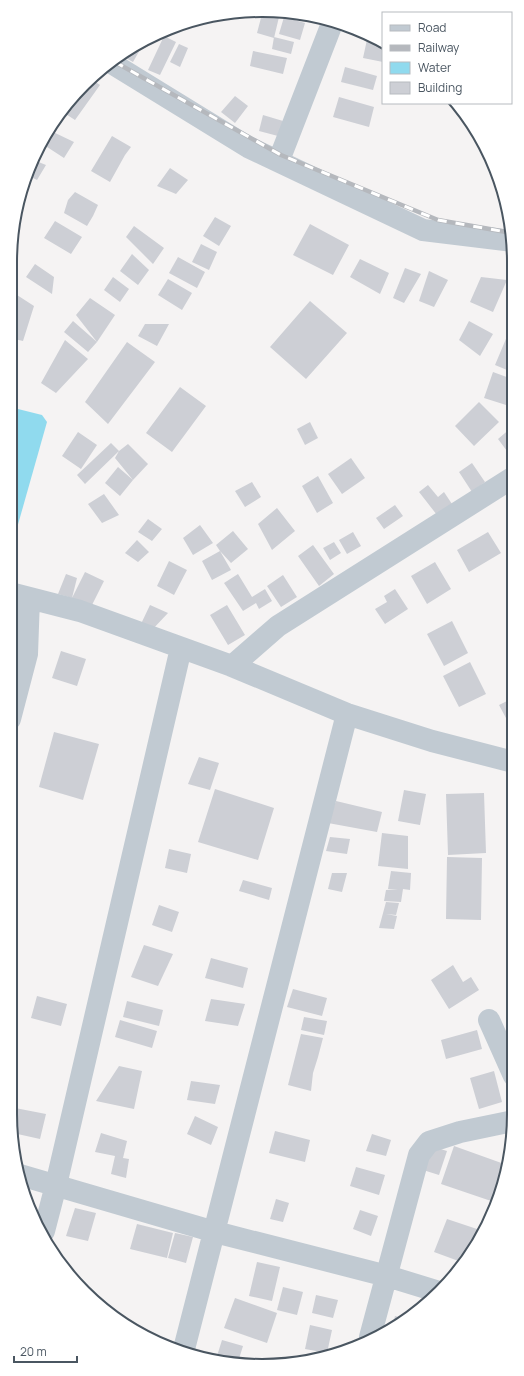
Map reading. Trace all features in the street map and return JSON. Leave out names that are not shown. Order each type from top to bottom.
[{"type":"street","points":[[278,160],[331,27]]},
{"type":"street","points":[[116,66],[248,147],[423,230],[506,240]]},
{"type":"street","points":[[232,666],[278,626],[507,481]]},
{"type":"street","points":[[17,694],[28,654],[19,596],[80,611],[232,666],[347,714],[432,741],[507,760]]},
{"type":"street","points":[[45,1227],[181,648]]},
{"type":"street","points":[[184,1346],[347,714]]},
{"type":"street","points":[[489,1020],[507,1060]]},
{"type":"street","points":[[371,1333],[419,1155],[429,1142],[460,1132],[506,1122]]},
{"type":"street","points":[[25,1176],[215,1232],[387,1276],[431,1291]]},
{"type":"water","points":[[17,409],[42,415],[47,422],[17,528]]},
{"type":"building","points":[[261,17],[279,18],[274,38],[257,33]]},
{"type":"building","points":[[284,18],[305,23],[300,40],[279,34]]},
{"type":"building","points":[[166,37],[176,42],[160,75],[148,70],[163,38]]},
{"type":"building","points":[[274,37],[294,42],[291,54],[272,49]]},
{"type":"building","points":[[367,41],[382,49],[382,62],[363,58]]},
{"type":"building","points":[[179,44],[188,48],[180,67],[170,62]]},
{"type":"building","points":[[140,50],[133,62],[126,58]]},
{"type":"building","points":[[253,51],[287,58],[283,74],[250,66]]},
{"type":"building","points":[[345,67],[377,76],[373,90],[341,82]]},
{"type":"building","points":[[96,82],[100,85],[75,120],[67,115],[78,100]]},
{"type":"building","points":[[235,96],[248,106],[235,123],[221,112]]},
{"type":"building","points":[[339,97],[374,107],[369,127],[333,117]]},
{"type":"building","points":[[263,115],[283,121],[278,136],[259,131]]},
{"type":"building","points":[[54,132],[74,142],[64,158],[46,146]]},
{"type":"building","points":[[112,136],[131,147],[110,182],[91,171]]},
{"type":"building","points":[[39,162],[46,165],[37,180],[32,178]]},
{"type":"building","points":[[170,168],[188,180],[176,194],[157,186]]},
{"type":"building","points":[[75,192],[98,205],[87,226],[64,213],[68,200]]},
{"type":"building","points":[[215,217],[231,226],[219,246],[203,236]]},
{"type":"building","points":[[55,221],[82,237],[71,254],[44,238]]},
{"type":"building","points":[[310,224],[349,245],[333,275],[293,255]]},
{"type":"building","points":[[134,226],[164,248],[153,264],[126,237]]},
{"type":"building","points":[[201,244],[217,252],[209,270],[192,262]]},
{"type":"building","points":[[132,254],[149,270],[138,285],[120,271]]},
{"type":"building","points":[[178,257],[205,272],[197,288],[169,273]]},
{"type":"building","points":[[360,259],[389,273],[380,294],[350,277]]},
{"type":"building","points":[[35,264],[54,277],[52,294],[26,277]]},
{"type":"building","points":[[405,268],[421,274],[404,303],[393,298]]},
{"type":"building","points":[[429,271],[448,280],[434,307],[419,301]]},
{"type":"building","points":[[113,277],[129,289],[120,302],[104,290]]},
{"type":"building","points":[[481,277],[507,280],[493,312],[470,302]]},
{"type":"building","points":[[168,279],[192,293],[182,310],[158,295]]},
{"type":"building","points":[[17,295],[34,306],[23,341],[17,340]]},
{"type":"building","points":[[90,298],[115,315],[97,342],[76,315]]},
{"type":"building","points":[[310,301],[347,333],[306,379],[270,347]]},
{"type":"building","points":[[73,321],[97,342],[88,352],[64,332]]},
{"type":"building","points":[[469,321],[493,334],[480,356],[459,340]]},
{"type":"building","points":[[145,324],[169,324],[157,346],[138,336]]},
{"type":"building","points":[[507,336],[507,370],[495,365]]},
{"type":"building","points":[[65,340],[88,359],[56,393],[41,383]]},
{"type":"building","points":[[127,342],[155,362],[108,424],[85,402]]},
{"type":"building","points":[[493,372],[507,377],[507,405],[484,398]]},
{"type":"building","points":[[180,387],[206,406],[172,452],[146,433]]},
{"type":"building","points":[[479,402],[499,422],[474,446],[455,426]]},
{"type":"building","points":[[310,422],[318,438],[305,445],[297,429]]},
{"type":"building","points":[[507,431],[507,451],[498,439]]},
{"type":"building","points":[[78,432],[97,445],[81,469],[62,456]]},
{"type":"building","points":[[111,443],[119,451],[85,484],[77,475]]},
{"type":"building","points":[[128,444],[148,464],[133,480],[115,458],[119,451]]},
{"type":"building","points":[[351,458],[365,478],[342,494],[328,474]]},
{"type":"building","points":[[472,463],[485,482],[472,492],[459,472]]},
{"type":"building","points":[[118,467],[133,480],[120,496],[105,483]]},
{"type":"building","points":[[318,476],[333,503],[317,513],[302,486]]},
{"type":"building","points":[[252,482],[261,497],[245,507],[235,491]]},
{"type":"building","points":[[428,485],[438,497],[444,492],[452,504],[437,515],[419,492]]},
{"type":"building","points":[[104,494],[119,515],[102,523],[88,504]]},
{"type":"building","points":[[395,505],[403,516],[384,529],[376,518]]},
{"type":"building","points":[[277,508],[295,531],[272,550],[258,524]]},
{"type":"building","points":[[148,519],[162,529],[152,541],[138,532]]},
{"type":"building","points":[[200,525],[213,543],[193,555],[183,538]]},
{"type":"building","points":[[233,531],[248,549],[231,563],[216,545]]},
{"type":"building","points":[[353,532],[361,546],[347,554],[339,540]]},
{"type":"building","points":[[488,532],[501,553],[469,572],[457,550]]},
{"type":"building","points":[[137,540],[149,552],[138,562],[125,553]]},
{"type":"building","points":[[334,542],[341,553],[330,560],[323,548]]},
{"type":"building","points":[[313,545],[334,574],[319,586],[298,556]]},
{"type":"building","points":[[220,551],[231,570],[212,580],[202,561]]},
{"type":"building","points":[[169,561],[187,570],[174,595],[157,586]]},
{"type":"building","points":[[435,562],[451,589],[427,604],[411,576]]},
{"type":"building","points":[[85,572],[104,581],[91,607],[72,598]]},
{"type":"building","points":[[66,574],[77,578],[72,598],[58,594]]},
{"type":"building","points":[[238,574],[252,597],[265,589],[272,601],[259,609],[256,603],[243,611],[224,583]]},
{"type":"building","points":[[283,575],[297,597],[281,607],[267,586]]},
{"type":"building","points":[[395,589],[408,609],[385,624],[375,609],[387,602],[384,596]]},
{"type":"building","points":[[150,605],[168,613],[151,631],[140,626]]},
{"type":"building","points":[[227,605],[245,635],[228,645],[210,615]]},
{"type":"building","points":[[452,621],[468,653],[444,666],[427,634]]},
{"type":"building","points":[[61,651],[86,659],[77,686],[52,678]]},
{"type":"building","points":[[470,662],[486,694],[459,707],[443,676]]},
{"type":"building","points":[[507,701],[507,720],[499,705]]},
{"type":"building","points":[[54,732],[99,744],[83,800],[39,787]]},
{"type":"building","points":[[199,757],[219,763],[210,790],[188,784]]},
{"type":"building","points":[[215,789],[274,808],[258,860],[198,842]]},
{"type":"building","points":[[404,790],[426,794],[420,825],[398,821]]},
{"type":"building","points":[[484,793],[486,853],[448,855],[446,794]]},
{"type":"building","points":[[336,801],[382,812],[377,832],[328,823]]},
{"type":"building","points":[[382,833],[408,836],[408,869],[378,866]]},
{"type":"building","points":[[330,837],[350,839],[347,854],[326,851]]},
{"type":"building","points":[[169,849],[191,854],[187,873],[165,868]]},
{"type":"building","points":[[447,857],[482,858],[481,920],[446,919]]},
{"type":"building","points":[[391,871],[411,873],[410,890],[403,889],[401,902],[384,901],[386,890],[398,889],[388,889]]},
{"type":"building","points":[[332,873],[347,873],[342,892],[328,889]]},
{"type":"building","points":[[243,880],[272,888],[269,900],[239,891]]},
{"type":"building","points":[[386,902],[399,903],[396,915],[386,914],[397,916],[394,929],[379,928]]},
{"type":"building","points":[[159,905],[179,912],[172,932],[152,925]]},
{"type":"building","points":[[144,945],[173,954],[158,986],[131,977]]},
{"type":"building","points":[[211,958],[248,968],[243,988],[205,978]]},
{"type":"building","points":[[453,965],[463,982],[471,977],[479,990],[449,1009],[431,980]]},
{"type":"building","points":[[293,989],[327,998],[322,1016],[287,1007]]},
{"type":"building","points":[[37,996],[67,1004],[61,1026],[31,1018]]},
{"type":"building","points":[[211,999],[245,1004],[238,1026],[205,1021]]},
{"type":"building","points":[[127,1001],[163,1010],[159,1026],[123,1017]]},
{"type":"building","points":[[304,1017],[327,1021],[324,1035],[301,1030]]},
{"type":"building","points":[[120,1020],[157,1031],[152,1048],[115,1037]]},
{"type":"building","points":[[477,1030],[482,1049],[446,1059],[441,1040]]},
{"type":"building","points":[[301,1034],[323,1038],[313,1073],[311,1091],[288,1085]]},
{"type":"building","points":[[119,1066],[142,1071],[134,1109],[96,1101]]},
{"type":"building","points":[[494,1071],[502,1102],[479,1109],[470,1078]]},
{"type":"building","points":[[191,1081],[220,1085],[215,1104],[187,1100]]},
{"type":"building","points":[[17,1108],[46,1114],[40,1139],[18,1134]]},
{"type":"building","points":[[195,1116],[218,1127],[211,1145],[187,1134]]},
{"type":"building","points":[[275,1131],[310,1140],[305,1162],[269,1153]]},
{"type":"building","points":[[101,1133],[127,1141],[123,1158],[129,1159],[126,1178],[111,1174],[115,1156],[95,1152]]},
{"type":"building","points":[[372,1134],[391,1140],[386,1156],[366,1151]]},
{"type":"building","points":[[431,1146],[447,1151],[439,1175],[423,1170]]},
{"type":"building","points":[[454,1146],[502,1163],[491,1201],[441,1184]]},
{"type":"building","points":[[356,1167],[385,1175],[379,1195],[350,1186]]},
{"type":"building","points":[[276,1199],[289,1203],[283,1222],[270,1219]]},
{"type":"building","points":[[75,1208],[96,1213],[88,1241],[66,1236]]},
{"type":"building","points":[[360,1210],[378,1216],[371,1236],[353,1229]]},
{"type":"building","points":[[447,1219],[478,1229],[458,1261],[434,1252]]},
{"type":"building","points":[[137,1224],[173,1233],[167,1258],[130,1249]]},
{"type":"building","points":[[175,1233],[193,1237],[186,1263],[168,1258]]},
{"type":"building","points":[[257,1262],[280,1267],[272,1301],[249,1296]]},
{"type":"building","points":[[283,1287],[303,1292],[297,1315],[277,1310]]},
{"type":"building","points":[[316,1295],[338,1300],[333,1318],[312,1313]]},
{"type":"building","points":[[235,1298],[277,1313],[267,1343],[224,1328]]},
{"type":"building","points":[[395,1316],[399,1317],[398,1318],[394,1320]]},
{"type":"building","points":[[310,1325],[332,1330],[328,1350],[321,1352],[305,1349]]},
{"type":"building","points":[[222,1340],[243,1346],[239,1358],[217,1355]]},
{"type":"railway","points":[[118,64],[281,155],[438,220],[505,232]]}]
